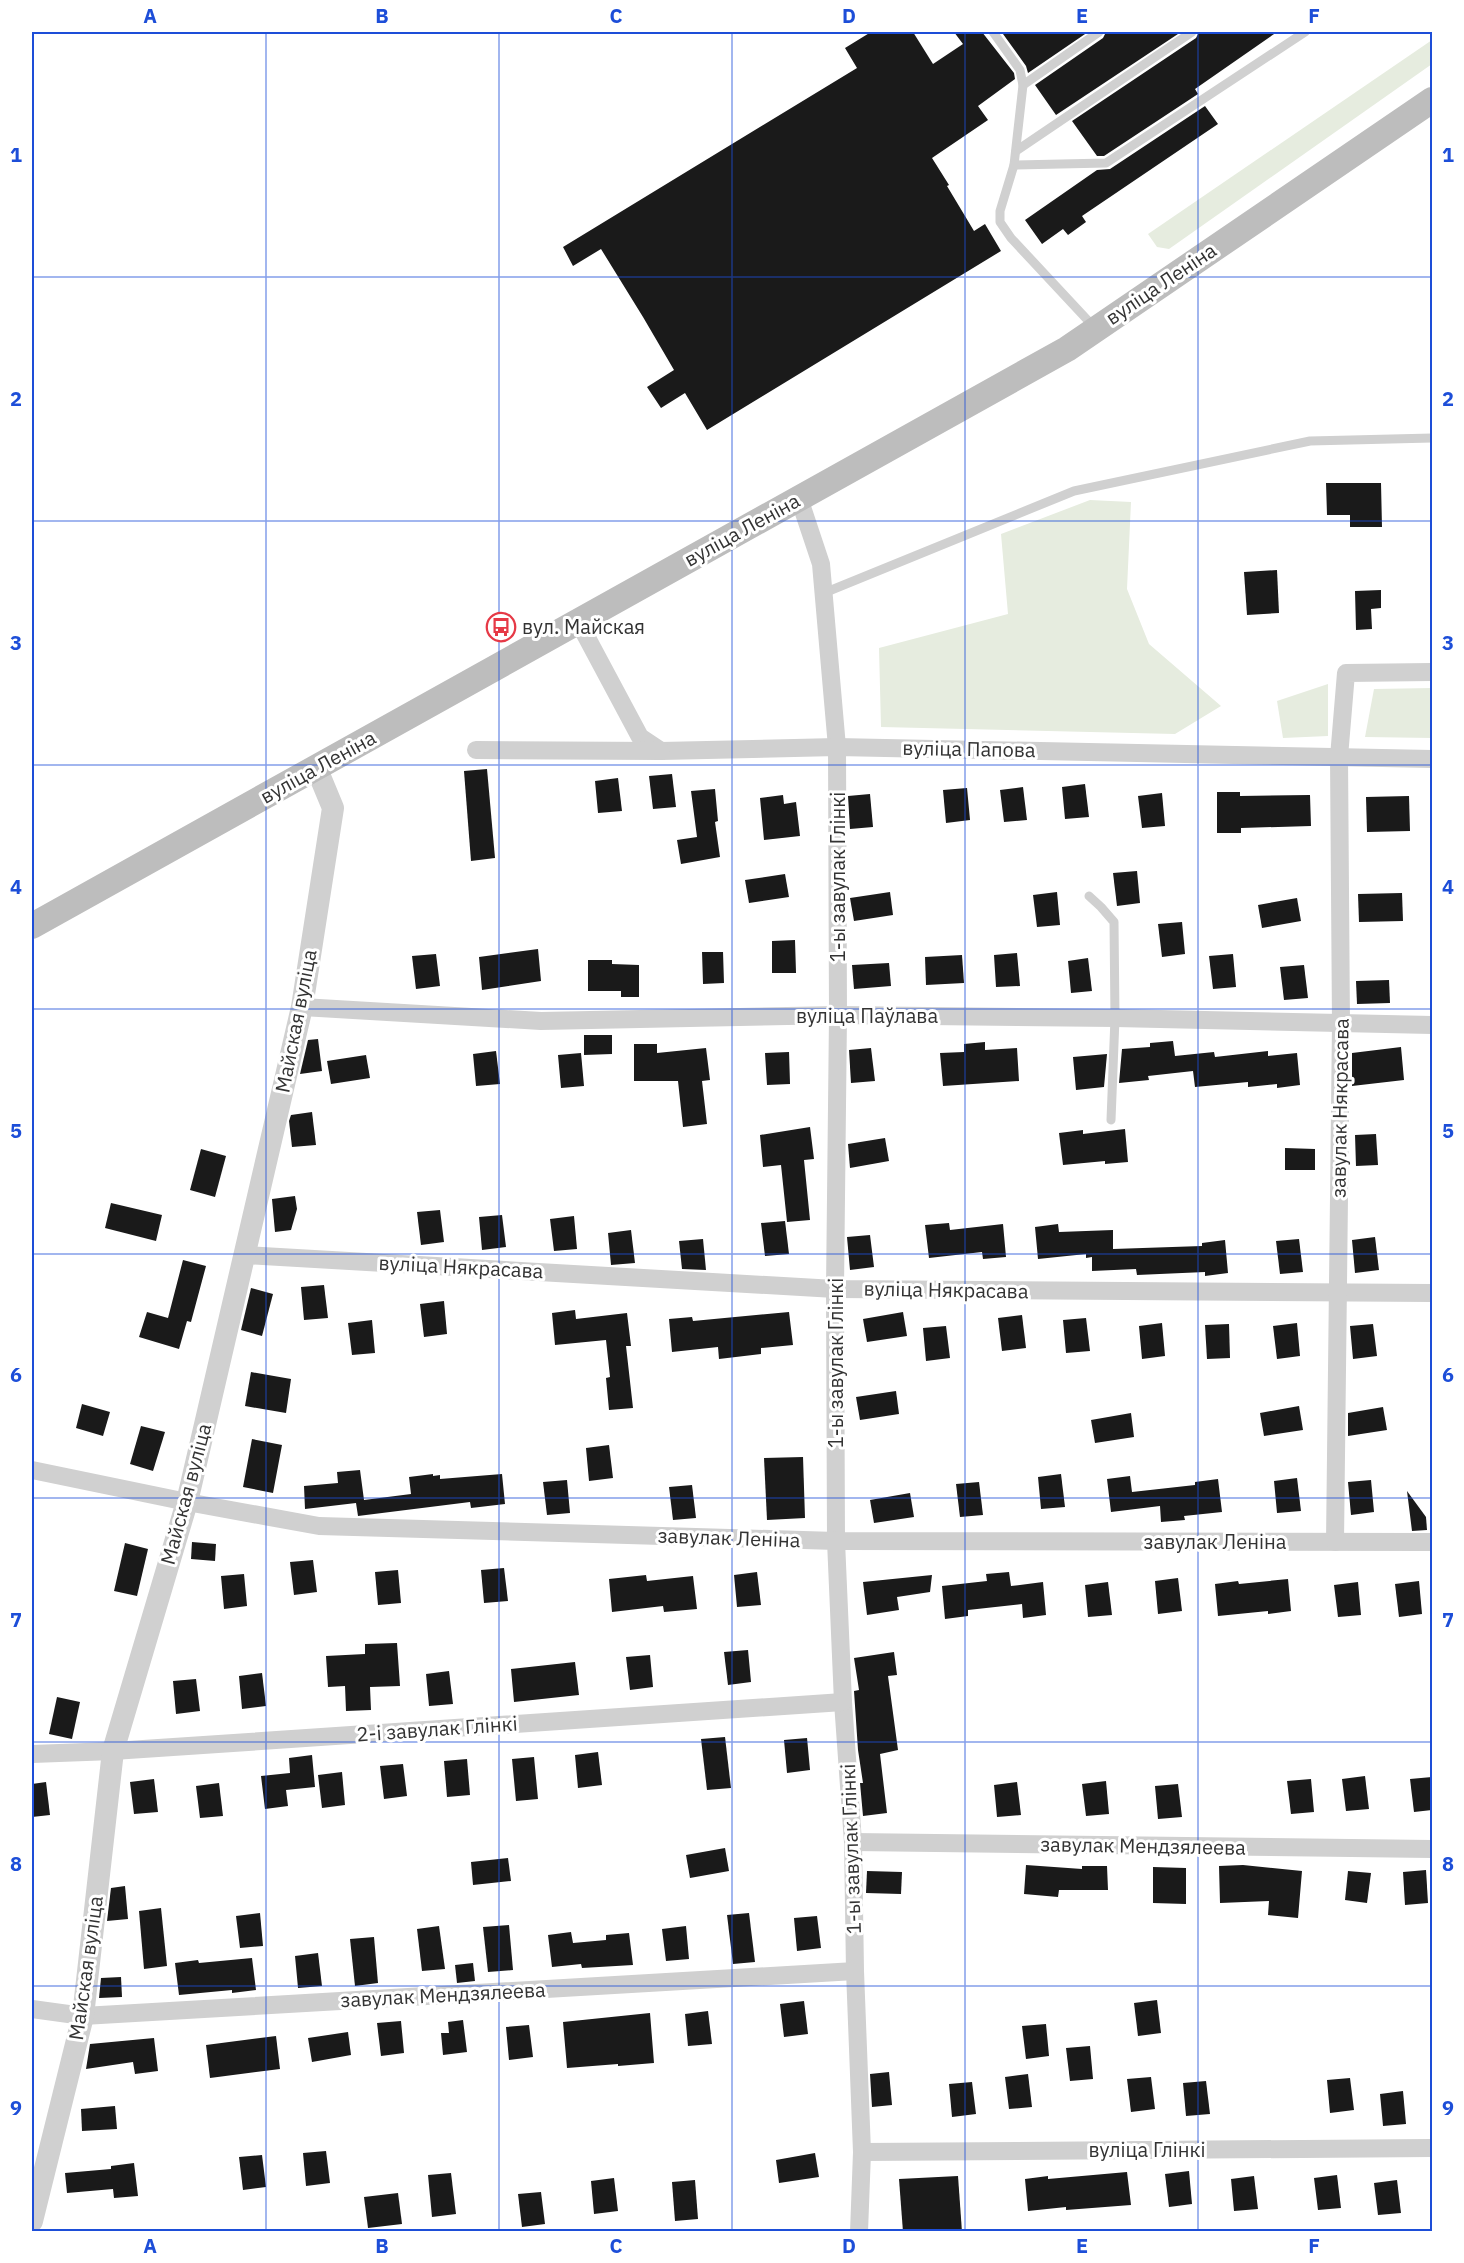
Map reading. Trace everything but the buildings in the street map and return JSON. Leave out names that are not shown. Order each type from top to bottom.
[{"type":"main road","name":"вуліца Леніна","points":[[32,926],[1067,349],[1432,100]]},
{"type":"street","name":"1-ы завулак Глінкі","points":[[799,498],[821,564],[837,747],[836,1541],[843,1702],[853,1842],[862,2152],[859,2232]]},
{"type":"street","points":[[578,621],[640,737],[661,751]]},
{"type":"street","name":"завулак Някрасава","points":[[1335,1542],[1341,1024],[1339,757],[1346,673],[1432,672]]},
{"type":"street","name":"вуліца Папова","points":[[476,750],[661,751],[837,747],[1432,759]]},
{"type":"street","name":"Майская вуліца","points":[[32,2221],[83,2016],[113,1750],[187,1502],[302,1007],[333,808],[316,768]]},
{"type":"street","name":"вуліца Паўлава","points":[[302,1007],[541,1021],[838,1015],[1432,1025]]},
{"type":"street","name":"вуліца Някрасава","points":[[245,1254],[835,1289],[1432,1293]]},
{"type":"street","name":"завулак Леніна","points":[[32,1470],[319,1526],[836,1541],[1432,1542]]},
{"type":"street","name":"2-і завулак Глінкі","points":[[32,1754],[843,1702]]},
{"type":"street","name":"завулак Мендзялеева","points":[[853,1842],[1432,1849]]},
{"type":"street","name":"завулак Мендзялеева","points":[[32,2009],[83,2016],[855,1971]]},
{"type":"street","name":"вуліца Глінкі","points":[[862,2152],[1432,2148]]},
{"type":"lane","points":[[993,32],[1020,70],[1023,85],[1014,165],[1002,204],[1000,222],[1011,238],[1096,329]]},
{"type":"lane","points":[[1023,85],[1099,32]]},
{"type":"lane","points":[[1016,151],[1192,32]]},
{"type":"lane","points":[[1014,165],[1106,163],[1305,32]]},
{"type":"lane","points":[[824,593],[1074,491],[1310,441],[1432,438]]},
{"type":"lane","points":[[1089,896],[1114,922],[1115,1018],[1112,1120]]},
{"type":"shaded area","points":[[1432,40],[1432,64],[1169,249],[1157,247],[1148,234]]},
{"type":"shaded area","points":[[1090,500],[1131,502],[1127,589],[1149,644],[1221,706],[1175,734],[881,727],[879,648],[1008,614],[1001,534]]},
{"type":"shaded area","points":[[1328,684],[1328,736],[1283,738],[1277,701]]},
{"type":"shaded area","points":[[1432,688],[1432,738],[1365,737],[1374,689]]},
{"type":"place","name":"вул. Майская","points":[[501,627]]}]
